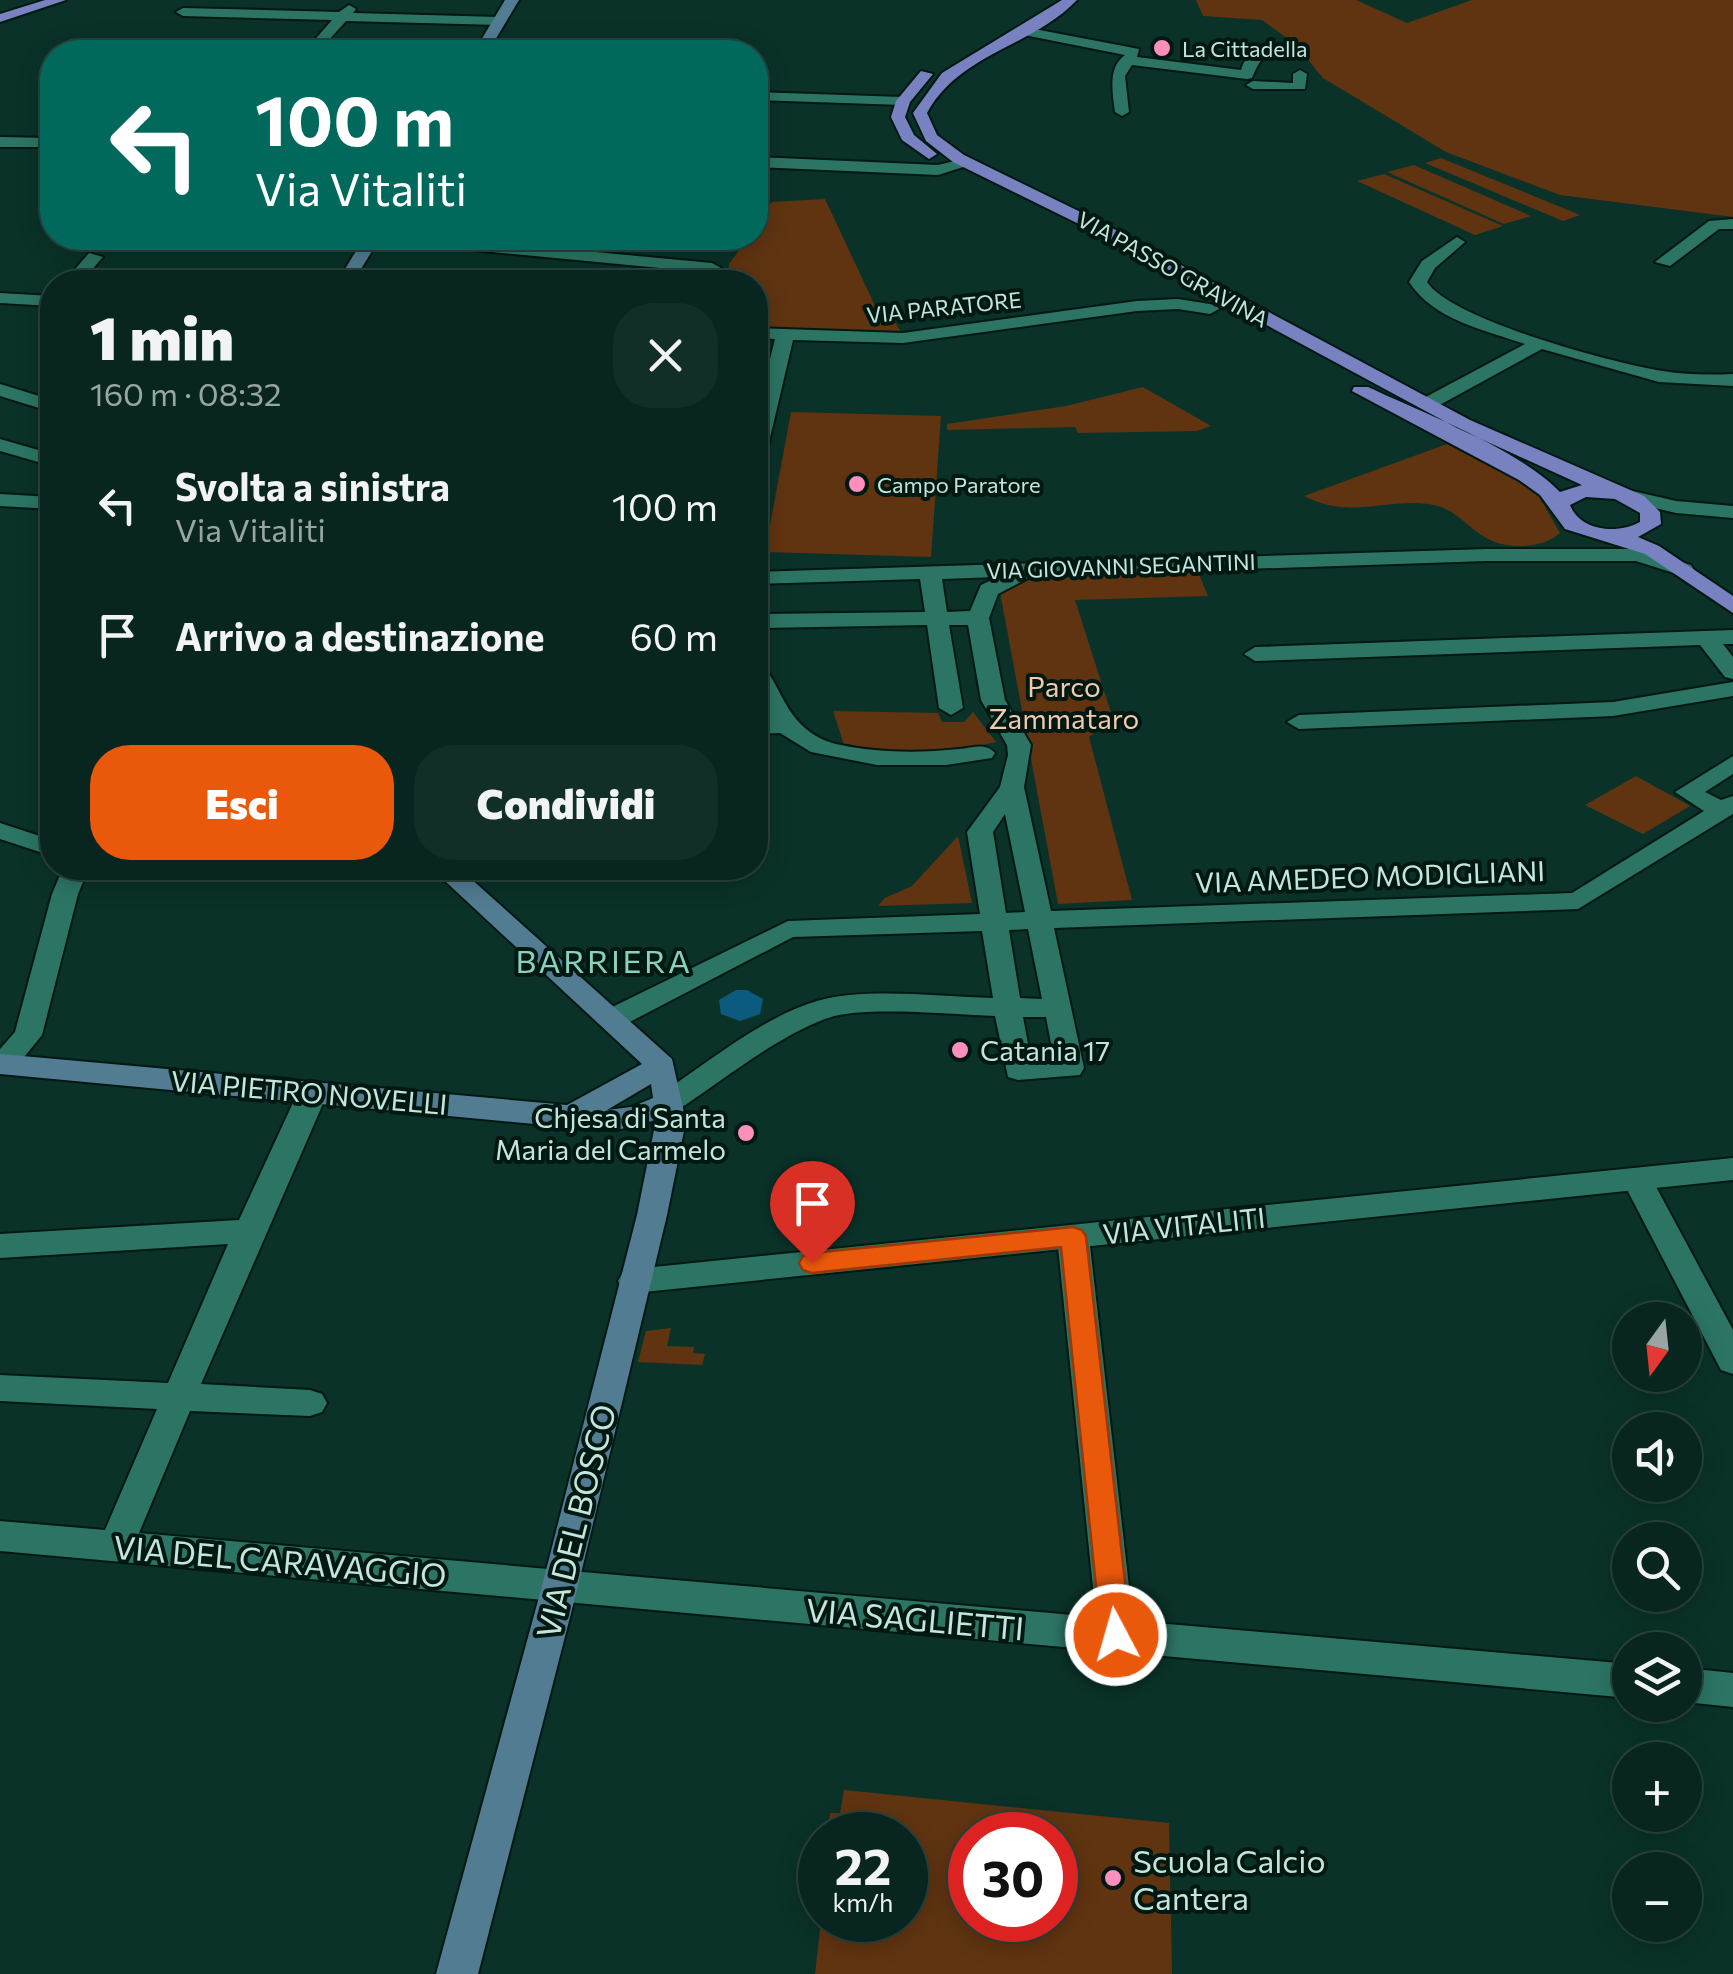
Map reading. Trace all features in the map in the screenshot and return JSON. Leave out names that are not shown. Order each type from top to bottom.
[{"type":"main road","points":[[0,18],[60,0]]},
{"type":"main road","points":[[488,40],[512,0]]},
{"type":"main road","points":[[904,101],[934,67],[1026,22],[1050,0]]},
{"type":"main road","name":"VIA PASSO GRAVINA","points":[[1070,0],[1029,32],[958,66],[930,92],[921,108],[920,120],[927,134],[968,164],[1086,221],[1429,403],[1566,472],[1621,494]]},
{"type":"main road","name":"VIA PASSO GRAVINA","points":[[904,101],[898,117],[904,133],[949,168],[1218,314]]},
{"type":"main road","points":[[1314,366],[1494,458],[1553,494],[1565,513],[1652,550],[1733,606]]},
{"type":"main road","points":[[1565,513],[1577,492],[1621,494],[1645,506],[1651,523],[1733,586]]},
{"type":"main road","points":[[1617,535],[1641,531],[1651,523]]},
{"type":"main road","points":[[457,880],[662,1066],[618,1087],[572,1116]]},
{"type":"main road","name":"VIA PIETRO NOVELLI","points":[[1,1064],[617,1122],[670,1114]]},
{"type":"main road","name":"VIA DEL BOSCO","points":[[457,1974],[560,1586],[634,1281],[670,1114],[662,1066]]},
{"type":"street","points":[[322,40],[357,0]]},
{"type":"street","points":[[183,12],[498,21]]},
{"type":"street","points":[[1029,32],[1136,52],[1251,86],[1294,88],[1300,86],[1300,74]]},
{"type":"street","points":[[1122,112],[1118,76],[1136,52]]},
{"type":"street","points":[[1251,86],[1251,58],[1260,52],[1282,52]]},
{"type":"street","points":[[768,96],[904,101]]},
{"type":"street","points":[[0,142],[40,144]]},
{"type":"street","points":[[768,162],[949,168],[968,164]]},
{"type":"street","points":[[1664,262],[1716,224],[1733,224]]},
{"type":"street","points":[[1457,242],[1423,271],[1418,282],[1423,292],[1442,307],[1540,343],[1645,375],[1693,381],[1733,380]]},
{"type":"street","points":[[525,250],[712,268]]},
{"type":"street","points":[[83,270],[95,257]]},
{"type":"street","name":"VIA PARATORE","points":[[1137,306],[1168,297],[1164,284]]},
{"type":"street","points":[[0,298],[40,300]]},
{"type":"street","name":"VIA PARATORE","points":[[768,334],[902,338],[1137,306],[1178,304],[1218,314]]},
{"type":"street","points":[[768,406],[785,336]]},
{"type":"street","points":[[1429,403],[1540,343]]},
{"type":"street","points":[[0,390],[40,402]]},
{"type":"street","points":[[0,444],[40,456]]},
{"type":"street","points":[[1621,494],[1676,507],[1733,512]]},
{"type":"street","points":[[0,500],[40,502]]},
{"type":"street","name":"VIA GIOVANNI SEGANTINI","points":[[1487,556],[1562,545],[1572,536],[1565,513]]},
{"type":"street","points":[[1651,523],[1733,522]]},
{"type":"street","points":[[1569,556],[1600,550],[1617,535]]},
{"type":"street","name":"VIA GIOVANNI SEGANTINI","points":[[768,577],[1487,556],[1638,555],[1682,570]]},
{"type":"street","points":[[978,618],[984,598],[996,584],[1036,568]]},
{"type":"street","points":[[962,570],[969,606],[978,618],[993,700],[1019,745],[1012,787],[1070,1068],[1018,1070],[980,832],[1012,787]]},
{"type":"street","points":[[930,571],[951,708]]},
{"type":"street","points":[[768,622],[978,618]]},
{"type":"street","points":[[1254,654],[1733,637]]},
{"type":"street","points":[[1706,639],[1733,672]]},
{"type":"street","points":[[1298,722],[1612,709],[1733,689]]},
{"type":"street","points":[[768,694],[785,726],[817,746],[845,752],[947,759],[984,753]]},
{"type":"street","points":[[768,727],[785,726]]},
{"type":"street","name":"VIA AMEDEO MODIGLIANI","points":[[1727,806],[1687,792],[1733,764]]},
{"type":"street","name":"VIA AMEDEO MODIGLIANI","points":[[612,1019],[788,929],[1578,902],[1727,806]]},
{"type":"street","points":[[0,831],[40,844]]},
{"type":"street","points":[[1,1064],[28,1035],[71,880]]},
{"type":"street","points":[[670,1114],[772,1036],[822,1009],[942,1005],[1008,1010],[1059,1008]]},
{"type":"street","points":[[116,1545],[249,1231],[314,1092]]},
{"type":"street","name":"VIA VITALITI","points":[[634,1281],[1733,1169]]},
{"type":"street","points":[[1637,1180],[1733,1362]]},
{"type":"street","points":[[0,1246],[249,1231]]},
{"type":"street","points":[[1073,1236],[1116,1635]]},
{"type":"street","points":[[0,1388],[310,1403]]},
{"type":"street","name":"VIA DEL CARAVAGGIO","points":[[0,1536],[560,1586]]},
{"type":"street","name":"VIA SAGLIETTI","points":[[560,1586],[1612,1678]]},
{"type":"street","points":[[1702,1687],[1733,1690]]},
{"type":"green space","points":[[1196,0],[1356,0],[1407,23],[1472,0],[1733,0],[1733,217],[1560,195],[1446,152],[1323,78],[1295,44],[1262,20],[1203,16]]},
{"type":"green space","points":[[1441,158],[1580,215],[1563,221],[1425,163]]},
{"type":"green space","points":[[1414,165],[1531,216],[1504,224],[1387,172]]},
{"type":"green space","points":[[1384,174],[1503,226],[1475,235],[1357,181]]},
{"type":"green space","points":[[825,199],[877,310],[887,310],[901,332],[768,328],[768,270],[728,270],[739,250],[768,250],[768,208],[772,202]]},
{"type":"green space","points":[[1143,387],[1211,426],[1197,431],[1078,433],[1075,427],[947,430],[947,424],[1066,406]]},
{"type":"green space","name":"Campo Paratore","points":[[791,412],[941,416],[931,557],[768,552]]},
{"type":"green space","points":[[1447,444],[1536,491],[1560,533],[1538,544],[1507,545],[1483,536],[1446,509],[1434,505],[1338,507],[1304,496]]},
{"type":"green space","name":"Parco Zammataro","points":[[1198,572],[1208,596],[1075,600],[1113,719],[1089,737],[1132,900],[1058,904],[1000,592],[1025,579]]},
{"type":"green space","points":[[833,711],[938,713],[942,722],[964,722],[973,712],[996,742],[982,745],[981,750],[917,755],[845,748]]},
{"type":"green space","points":[[1636,776],[1690,806],[1643,834],[1585,805]]},
{"type":"green space","points":[[958,836],[972,903],[878,906],[885,898],[912,886]]},
{"type":"green space","points":[[671,1328],[667,1346],[694,1347],[693,1353],[705,1354],[702,1365],[638,1362],[646,1331]]},
{"type":"green space","name":"Scuola Calcio Cantera","points":[[844,1790],[1061,1812],[948,1812],[948,1942],[1078,1942],[1078,1814],[1169,1823],[1172,1974],[815,1974],[819,1942],[928,1942],[928,1812],[840,1812]]},
{"type":"water","points":[[736,990],[747,990],[763,999],[760,1014],[740,1021],[721,1014],[719,1000]]},
{"type":"place","name":"La Cittadella","points":[[1162,48]]},
{"type":"place","name":"Campo Paratore","points":[[857,484]]},
{"type":"place","name":"Catania 17","points":[[960,1050]]},
{"type":"place","name":"Chjesa di Santa Maria del Carmelo","points":[[746,1133]]},
{"type":"place","name":"Scuola Calcio Cantera","points":[[1113,1878]]},
{"type":"district","name":"BARRIERA","points":[[604,960]]},
{"type":"route","points":[[812,1263],[1073,1236],[1116,1635]]}]
